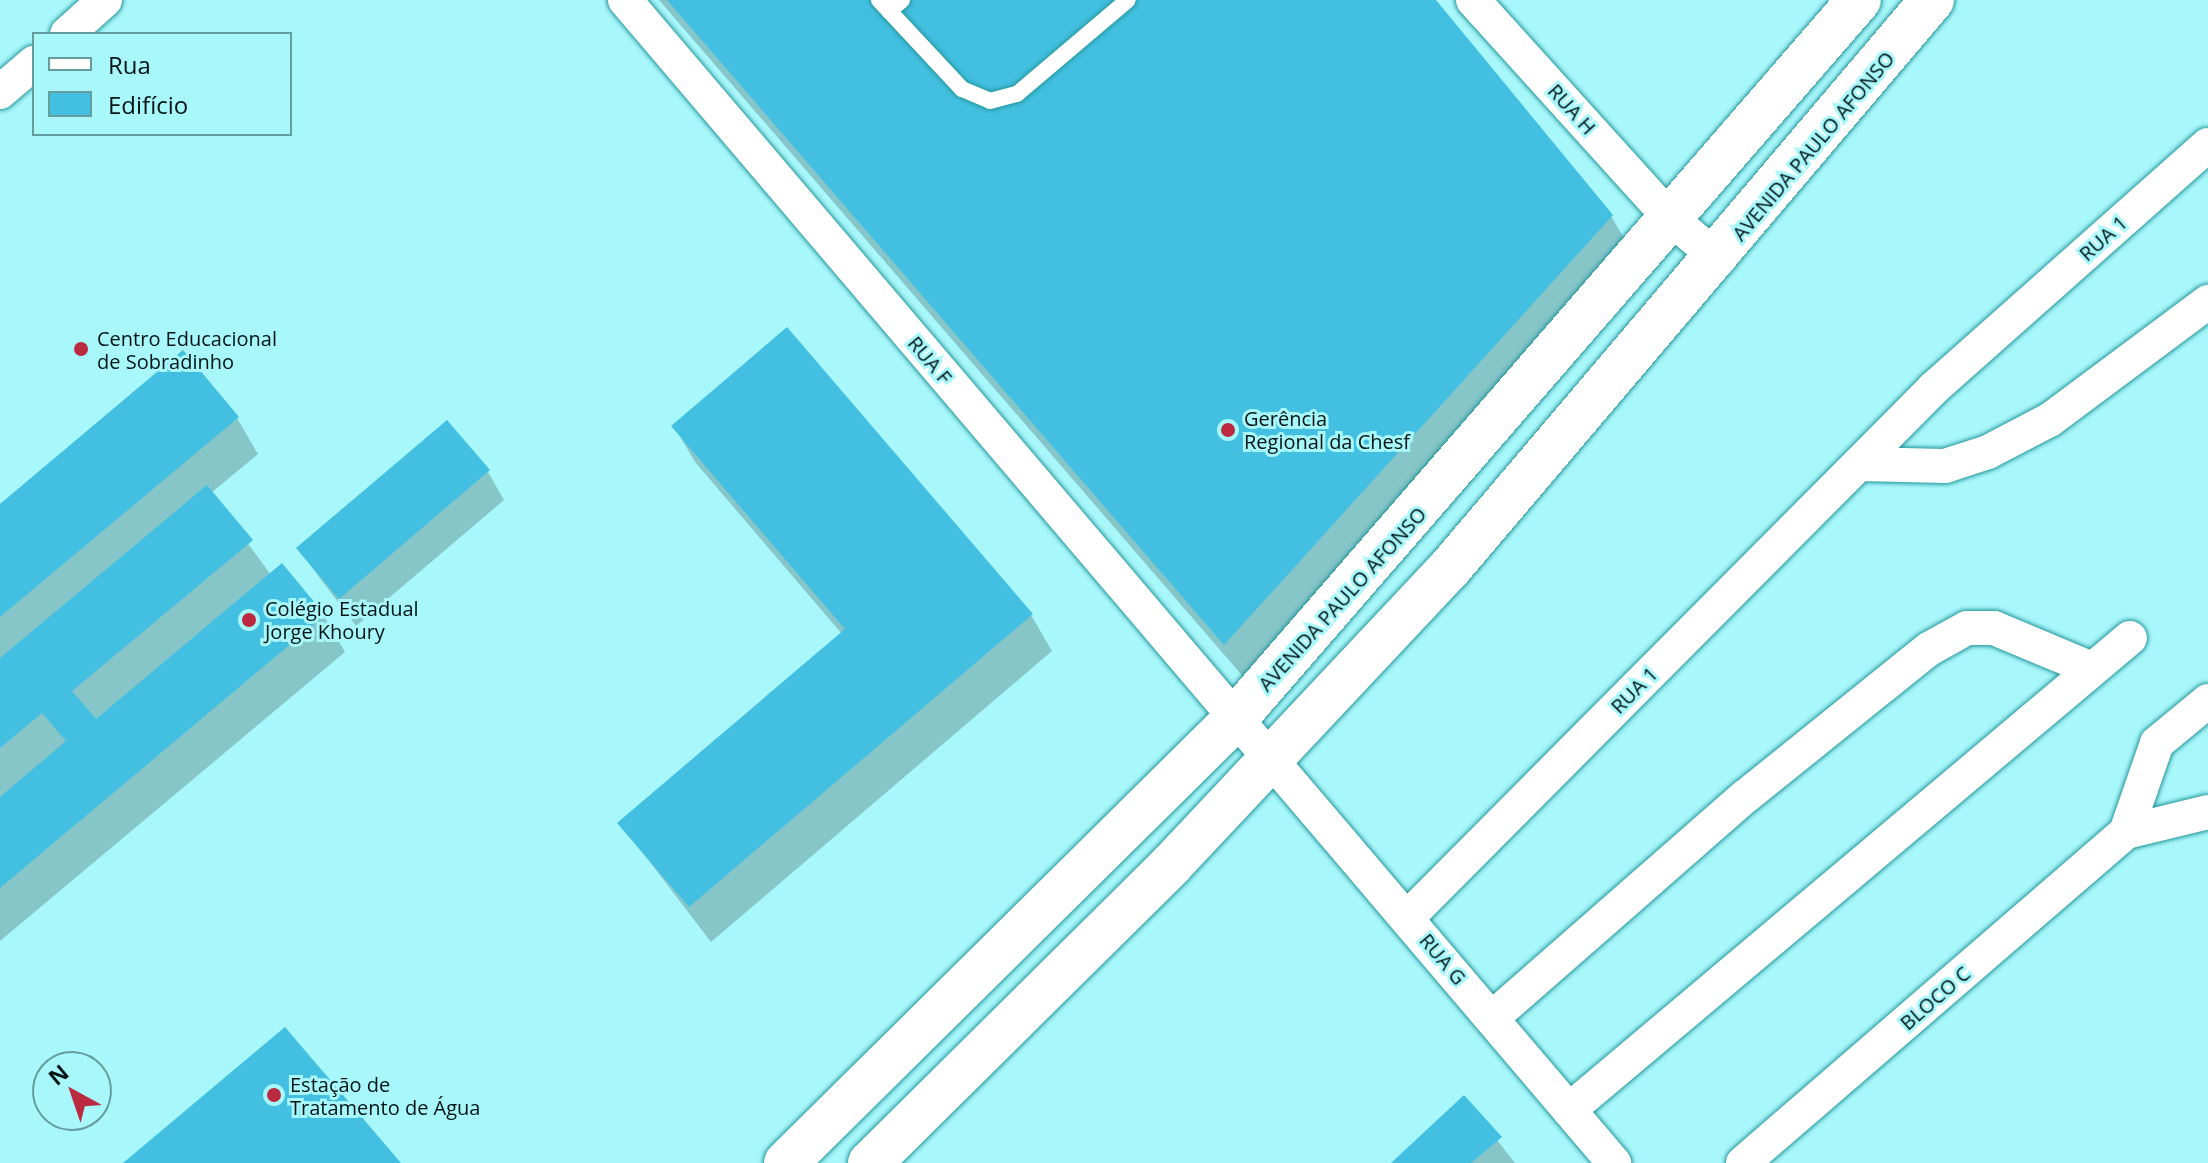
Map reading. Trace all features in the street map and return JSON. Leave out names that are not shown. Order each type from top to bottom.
[{"type":"main road","name":"AVENIDA PAULO AFONSO","points":[[786,1163],[1235,719],[1859,0]]},
{"type":"main road","name":"AVENIDA PAULO AFONSO","points":[[870,1163],[1057,982],[1450,568],[1719,259],[1932,0]]},
{"type":"street","points":[[69,32],[105,0]]},
{"type":"street","name":"RUA F","points":[[625,0],[1270,758]]},
{"type":"street","name":"RUA H","points":[[1473,0],[1670,218],[1719,259]]},
{"type":"street","points":[[0,92],[32,65]]},
{"type":"street","name":"RUA 1","points":[[1408,917],[1859,464],[2208,145]]},
{"type":"street","points":[[1859,464],[1945,466],[1988,452],[2051,419],[2208,302]]},
{"type":"street","points":[[1492,1018],[1746,796],[1929,649],[1967,628],[1994,628],[2092,669]]},
{"type":"street","points":[[1569,1110],[2130,638]]},
{"type":"street","name":"BLOCO C","points":[[2126,832],[2157,743],[2208,701]]},
{"type":"street","name":"RUA G","points":[[1270,758],[1614,1163]]},
{"type":"street","name":"BLOCO C","points":[[1743,1163],[2126,832],[2208,812]]},
{"type":"lane","points":[[890,4],[962,89],[990,101],[1017,94],[1128,0]]},
{"type":"building","name":"Gerência Regional da Chesf","points":[[667,0],[1436,0],[1613,215],[1224,645]]},
{"type":"building","points":[[787,327],[1033,614],[689,907],[617,823],[845,629],[671,426]]},
{"type":"building","points":[[183,350],[239,417],[0,617],[0,504]]},
{"type":"building","points":[[447,420],[490,470],[339,599],[296,548]]},
{"type":"building","points":[[207,485],[253,540],[72,691],[96,719],[282,563],[325,615],[0,888],[0,797],[66,741],[42,713],[0,748],[0,658]]},
{"type":"building","name":"Estação de Tratamento de Água","points":[[285,1027],[401,1163],[123,1163]]},
{"type":"building","points":[[1464,1095],[1502,1137],[1471,1163],[1391,1163]]},
{"type":"place","name":"Centro Educacional de Sobradinho","points":[[81,349]]},
{"type":"place","name":"Gerência Regional da Chesf","points":[[1228,430]]},
{"type":"place","name":"Colégio Estadual Jorge Khoury","points":[[249,620]]},
{"type":"place","name":"Estação de Tratamento de Água","points":[[274,1095]]}]
